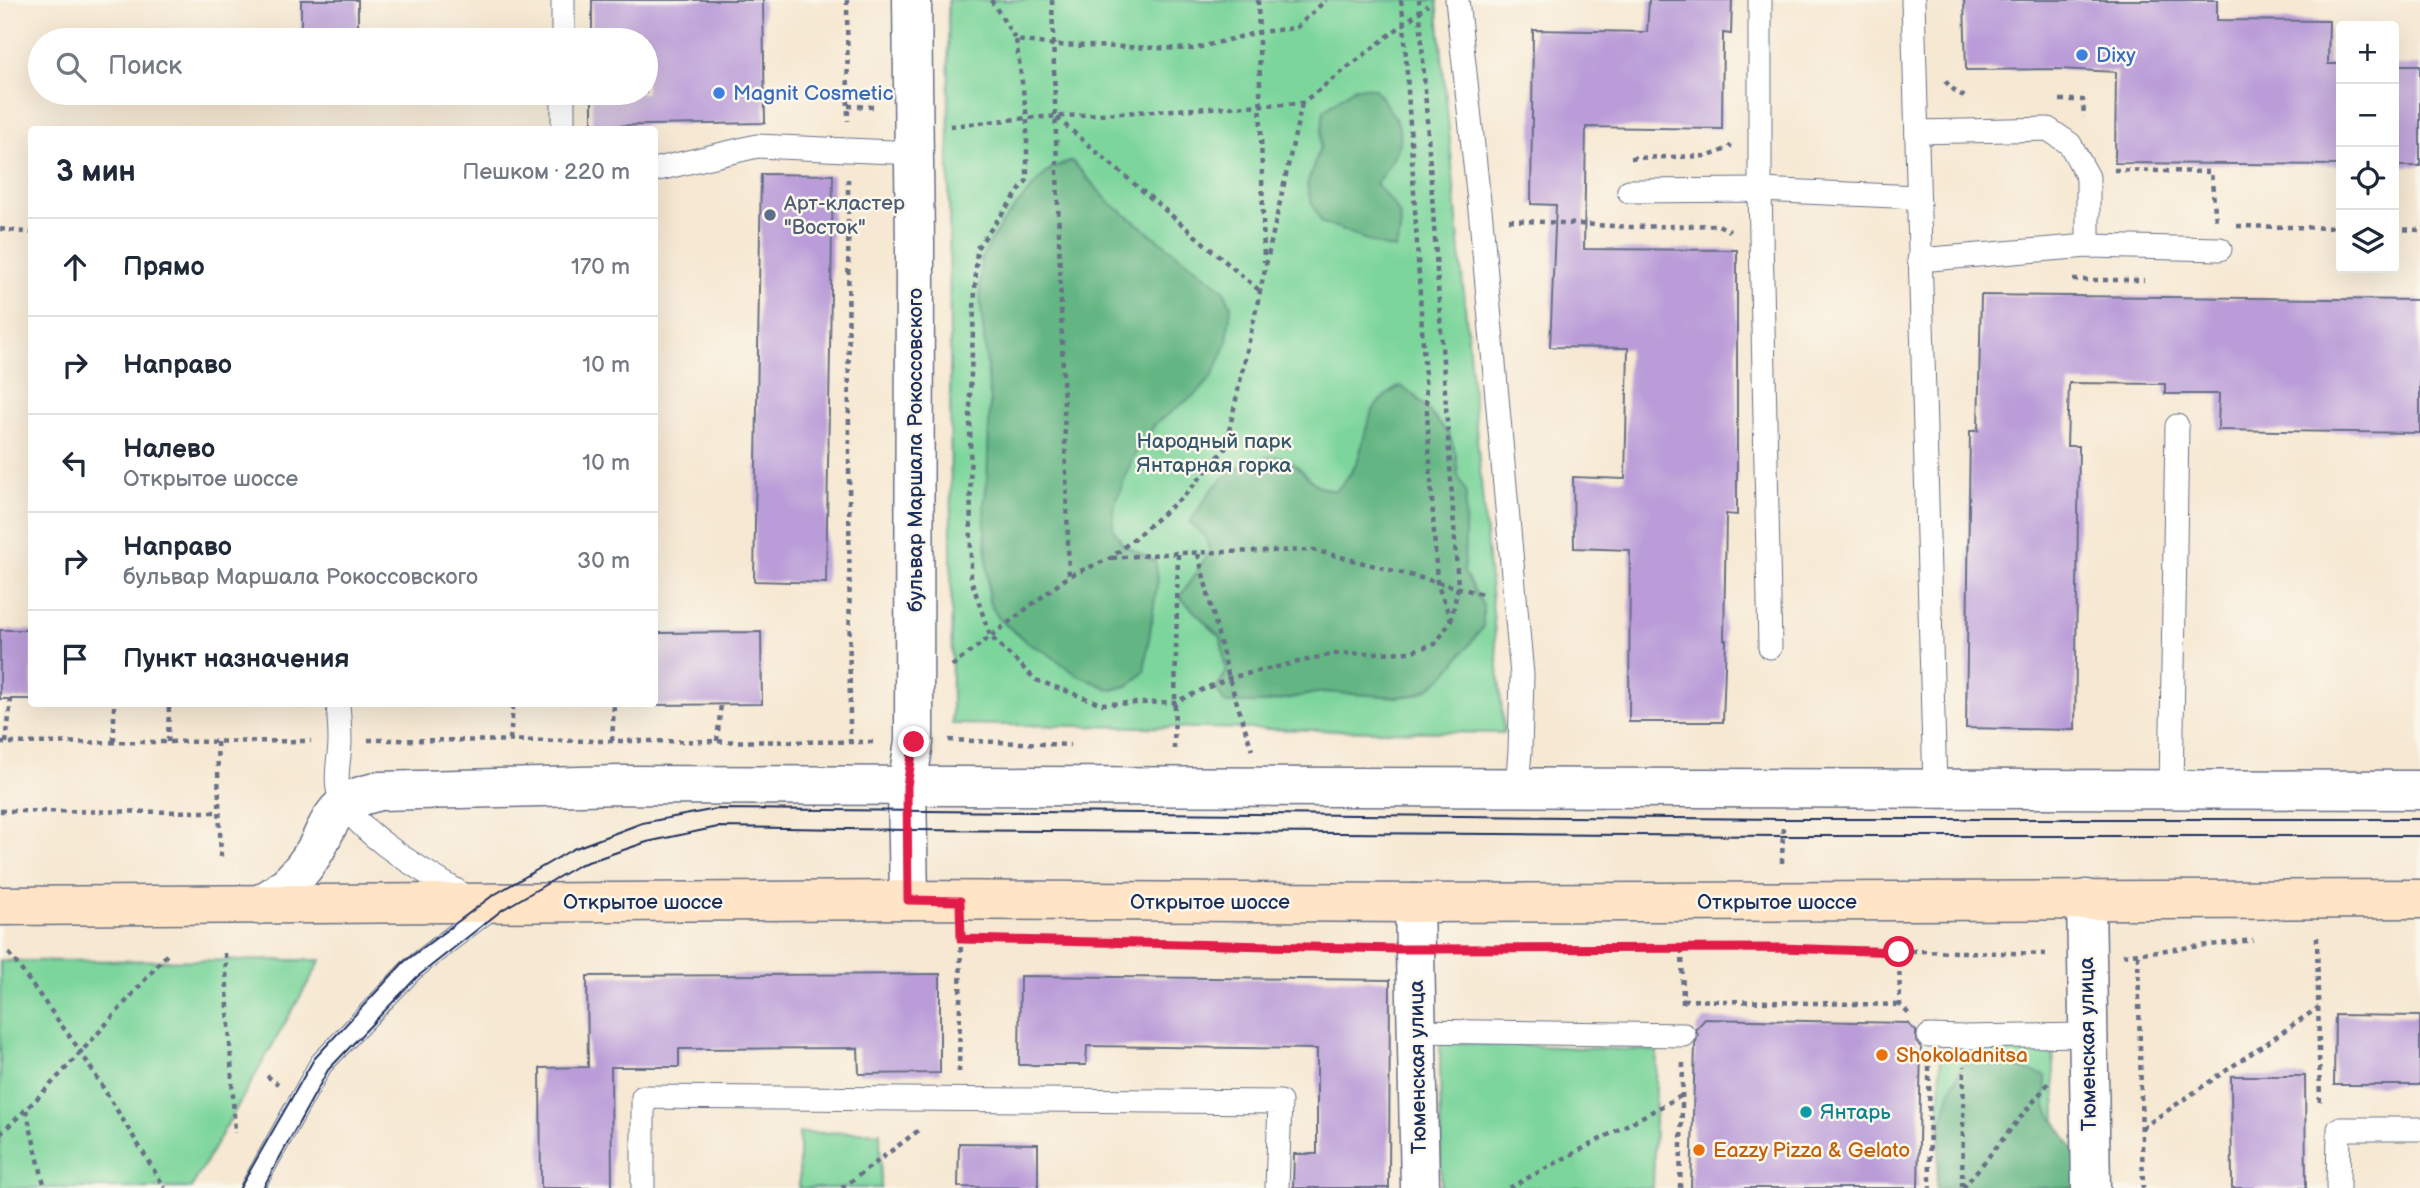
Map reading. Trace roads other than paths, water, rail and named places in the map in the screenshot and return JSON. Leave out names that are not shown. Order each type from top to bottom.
[{"type":"main road","name":"Открытое шоссе","points":[[0,906],[908,900],[1414,904],[2420,899]]},
{"type":"street","name":"бульвар Маршала Рокоссовского","points":[[908,900],[907,786],[914,742],[915,153],[912,0]]},
{"type":"street","points":[[258,905],[279,894],[298,875],[332,819],[344,805],[359,796],[380,790],[621,785],[2420,790]]},
{"type":"street","name":"Тюменская улица","points":[[2086,899],[2091,1188]]},
{"type":"street","name":"Тюменская улица","points":[[1414,904],[1420,1188]]},
{"type":"lane","points":[[563,28],[564,0]]},
{"type":"lane","points":[[1457,0],[1481,219],[1522,675],[1517,788]]},
{"type":"lane","points":[[1760,0],[1760,190],[1770,648]]},
{"type":"lane","points":[[1913,0],[1935,788]]},
{"type":"lane","points":[[563,105],[563,126]]},
{"type":"lane","points":[[1917,132],[2048,129],[2070,144],[2088,177],[2088,246]]},
{"type":"lane","points":[[658,169],[757,146],[915,153]]},
{"type":"lane","points":[[1629,191],[1760,190],[1917,197]]},
{"type":"lane","points":[[1919,260],[2088,246],[2220,249]]},
{"type":"lane","points":[[2171,789],[2177,426]]},
{"type":"lane","points":[[252,1188],[321,1064],[411,970],[487,903],[404,858],[370,832],[344,805],[338,787],[338,707]]},
{"type":"lane","points":[[1417,1031],[1684,1035]]},
{"type":"lane","points":[[1929,1036],[2087,1035]]},
{"type":"lane","points":[[643,1188],[643,1097],[1280,1102],[1277,1188]]},
{"type":"lane","points":[[2338,1188],[2339,1129],[2420,1129]]},
{"type":"tram line","points":[[240,1188],[314,1059],[404,962],[492,896],[573,849],[642,823],[716,809],[1783,819],[2420,819]]},
{"type":"tram line","points":[[263,1188],[328,1070],[417,977],[502,910],[579,865],[647,842],[718,827],[1782,836],[2420,836]]},
{"type":"place","name":"Dixy","points":[[2082,55]]},
{"type":"place","name":"Magnit Cosmetic","points":[[719,93]]},
{"type":"place","name":"Арт-кластер \"Восток\"","points":[[770,215]]},
{"type":"place","name":"Shokoladnitsa","points":[[1882,1055]]},
{"type":"place","name":"Янтарь","points":[[1806,1112]]},
{"type":"place","name":"Eazzy Pizza & Gelato","points":[[1699,1150]]},
{"type":"park label","name":"Народный парк Янтарная горка","points":[[1214,453]]}]
